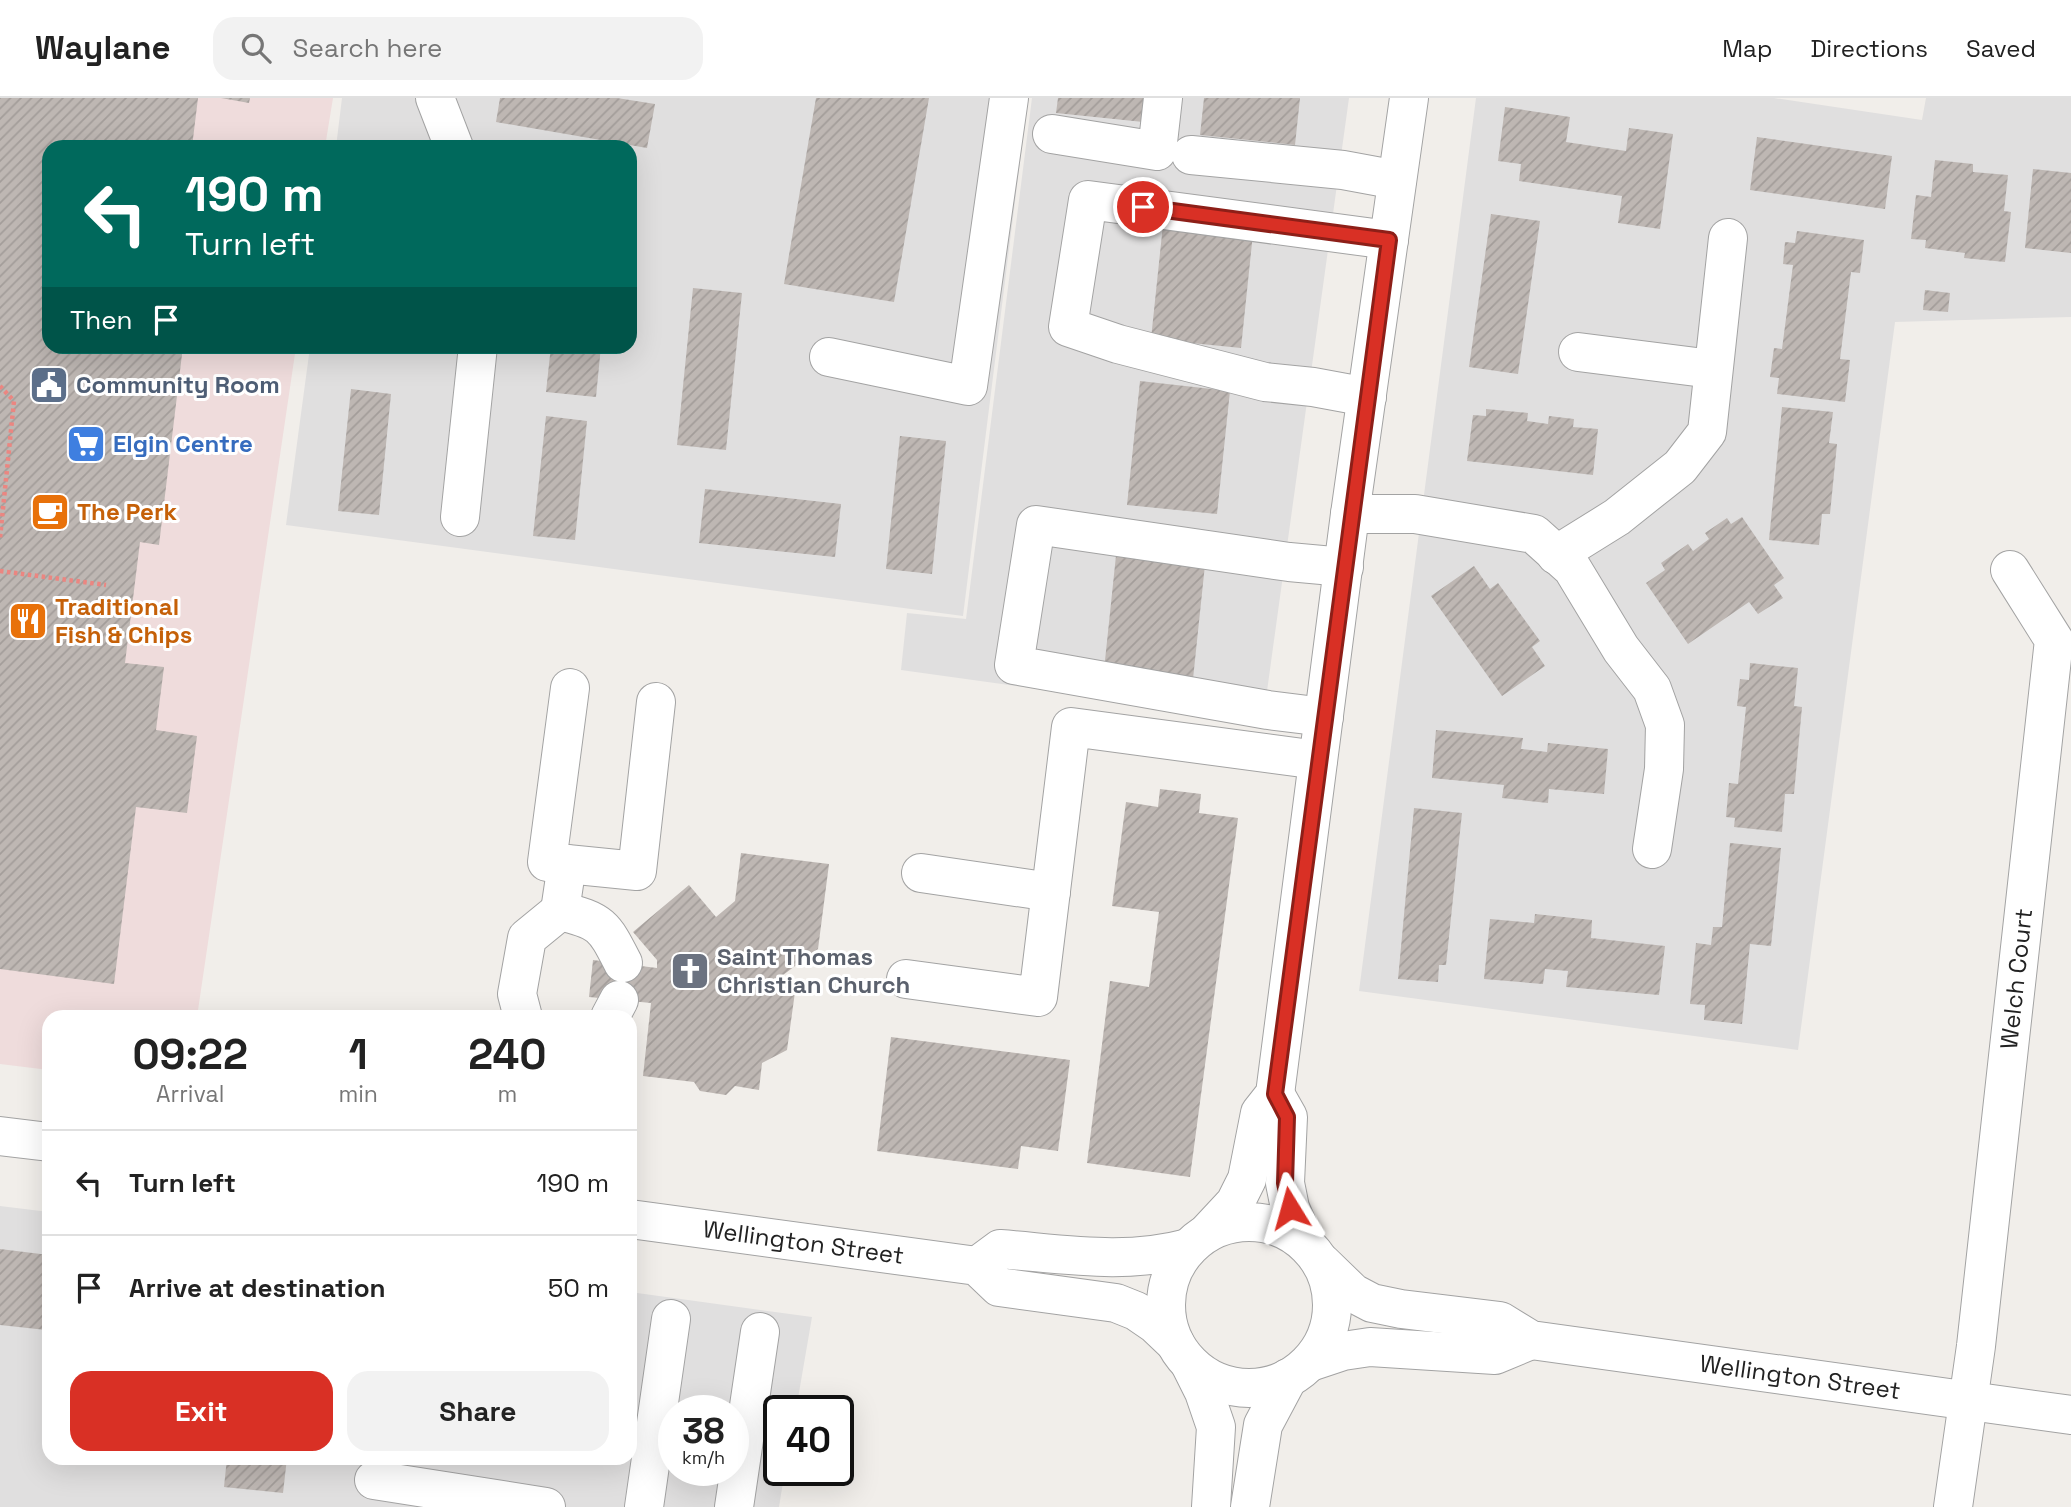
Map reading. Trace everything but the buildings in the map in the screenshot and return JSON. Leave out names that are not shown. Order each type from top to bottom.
[{"type":"street","points":[[435,98],[451,140]]},
{"type":"street","points":[[829,357],[968,386],[1009,98]]},
{"type":"street","points":[[1052,134],[1157,151],[1163,98]]},
{"type":"street","points":[[1211,1507],[1216,1427],[1204,1392],[1182,1354],[1166,1318],[1167,1291],[1174,1268],[1235,1203],[1247,1179],[1260,1113],[1275,1094],[1350,514],[1409,98]]},
{"type":"street","points":[[1191,155],[1343,170],[1397,180]]},
{"type":"street","points":[[1367,397],[1265,382],[1118,344],[1069,327],[1088,200],[1389,240]]},
{"type":"street","points":[[1556,555],[1617,517],[1680,467],[1707,432],[1728,238]]},
{"type":"street","points":[[1578,352],[1712,369]]},
{"type":"street","points":[[460,517],[477,354]]},
{"type":"street","points":[[1350,514],[1415,514],[1534,534],[1572,568],[1621,649],[1652,689],[1665,725],[1664,769],[1652,849]]},
{"type":"street","points":[[1324,717],[1268,710],[1014,665],[1036,525],[1289,562],[1344,567]]},
{"type":"street","name":"Welch Court","points":[[1953,1507],[1968,1400],[2054,640],[2010,570]]},
{"type":"street","points":[[570,688],[547,862],[637,871],[656,702]]},
{"type":"street","points":[[906,979],[1038,997],[1071,727],[1318,760]]},
{"type":"street","points":[[521,1010],[517,994],[527,938],[560,911],[567,864]]},
{"type":"street","points":[[921,873],[1051,892]]},
{"type":"street","points":[[560,911],[590,919],[608,934],[617,993]]},
{"type":"street","points":[[1250,1507],[1263,1425],[1299,1370],[1325,1341],[1332,1316],[1331,1289],[1290,1208],[1285,1183],[1287,1117],[1275,1094]]},
{"type":"street","points":[[0,1136],[42,1141]]},
{"type":"street","name":"Wellington Street","points":[[637,1220],[977,1266]]},
{"type":"street","points":[[1314,1253],[1282,1228],[1256,1221],[1231,1223],[1198,1240],[1143,1258],[1000,1249],[977,1266],[999,1287],[1126,1307],[1155,1324],[1182,1354],[1212,1380],[1237,1387],[1263,1387],[1343,1351],[1370,1347],[1495,1355],[1531,1340]]},
{"type":"street","name":"Wellington Street","points":[[1314,1253],[1353,1293],[1372,1303],[1500,1321],[1531,1340],[2071,1415]]},
{"type":"street","points":[[645,1507],[671,1319]]},
{"type":"street","points":[[734,1507],[760,1332]]},
{"type":"street","points":[[374,1482],[546,1507]]},
{"type":"path","points":[[0,386],[14,401],[0,538]]},
{"type":"path","points":[[0,571],[106,585]]},
{"type":"shaded area","name":"Elgin Centre","points":[[0,98],[333,98],[326,140],[42,140],[42,354],[295,354],[198,1010],[42,1010],[42,1069],[0,1064]]},
{"type":"shaded area","points":[[342,98],[1028,98],[963,616],[286,525],[309,354],[637,354],[637,140],[337,140]]},
{"type":"shaded area","points":[[1032,98],[1349,98],[1263,720],[901,670],[907,613],[966,619]]},
{"type":"shaded area","points":[[1476,98],[1774,98],[1922,120],[1926,98],[2071,98],[2071,317],[1895,322],[1798,1050],[1359,991]]},
{"type":"shaded area","points":[[0,1206],[42,1211],[42,1465],[637,1465],[637,1293],[812,1317],[799,1395],[763,1395],[763,1486],[782,1486],[779,1507],[0,1507]]},
{"type":"place","name":"Community Room","points":[[49,385]]},
{"type":"place","name":"Elgin Centre","points":[[86,444]]},
{"type":"place","name":"The Perk","points":[[50,512]]},
{"type":"place","name":"Traditional Fish & Chips","points":[[28,621]]},
{"type":"place","name":"Saint Thomas Christian Church","points":[[690,971]]},
{"type":"route","points":[[1143,207],[1389,240],[1350,514],[1275,1094],[1287,1117],[1285,1183],[1290,1208]]}]
